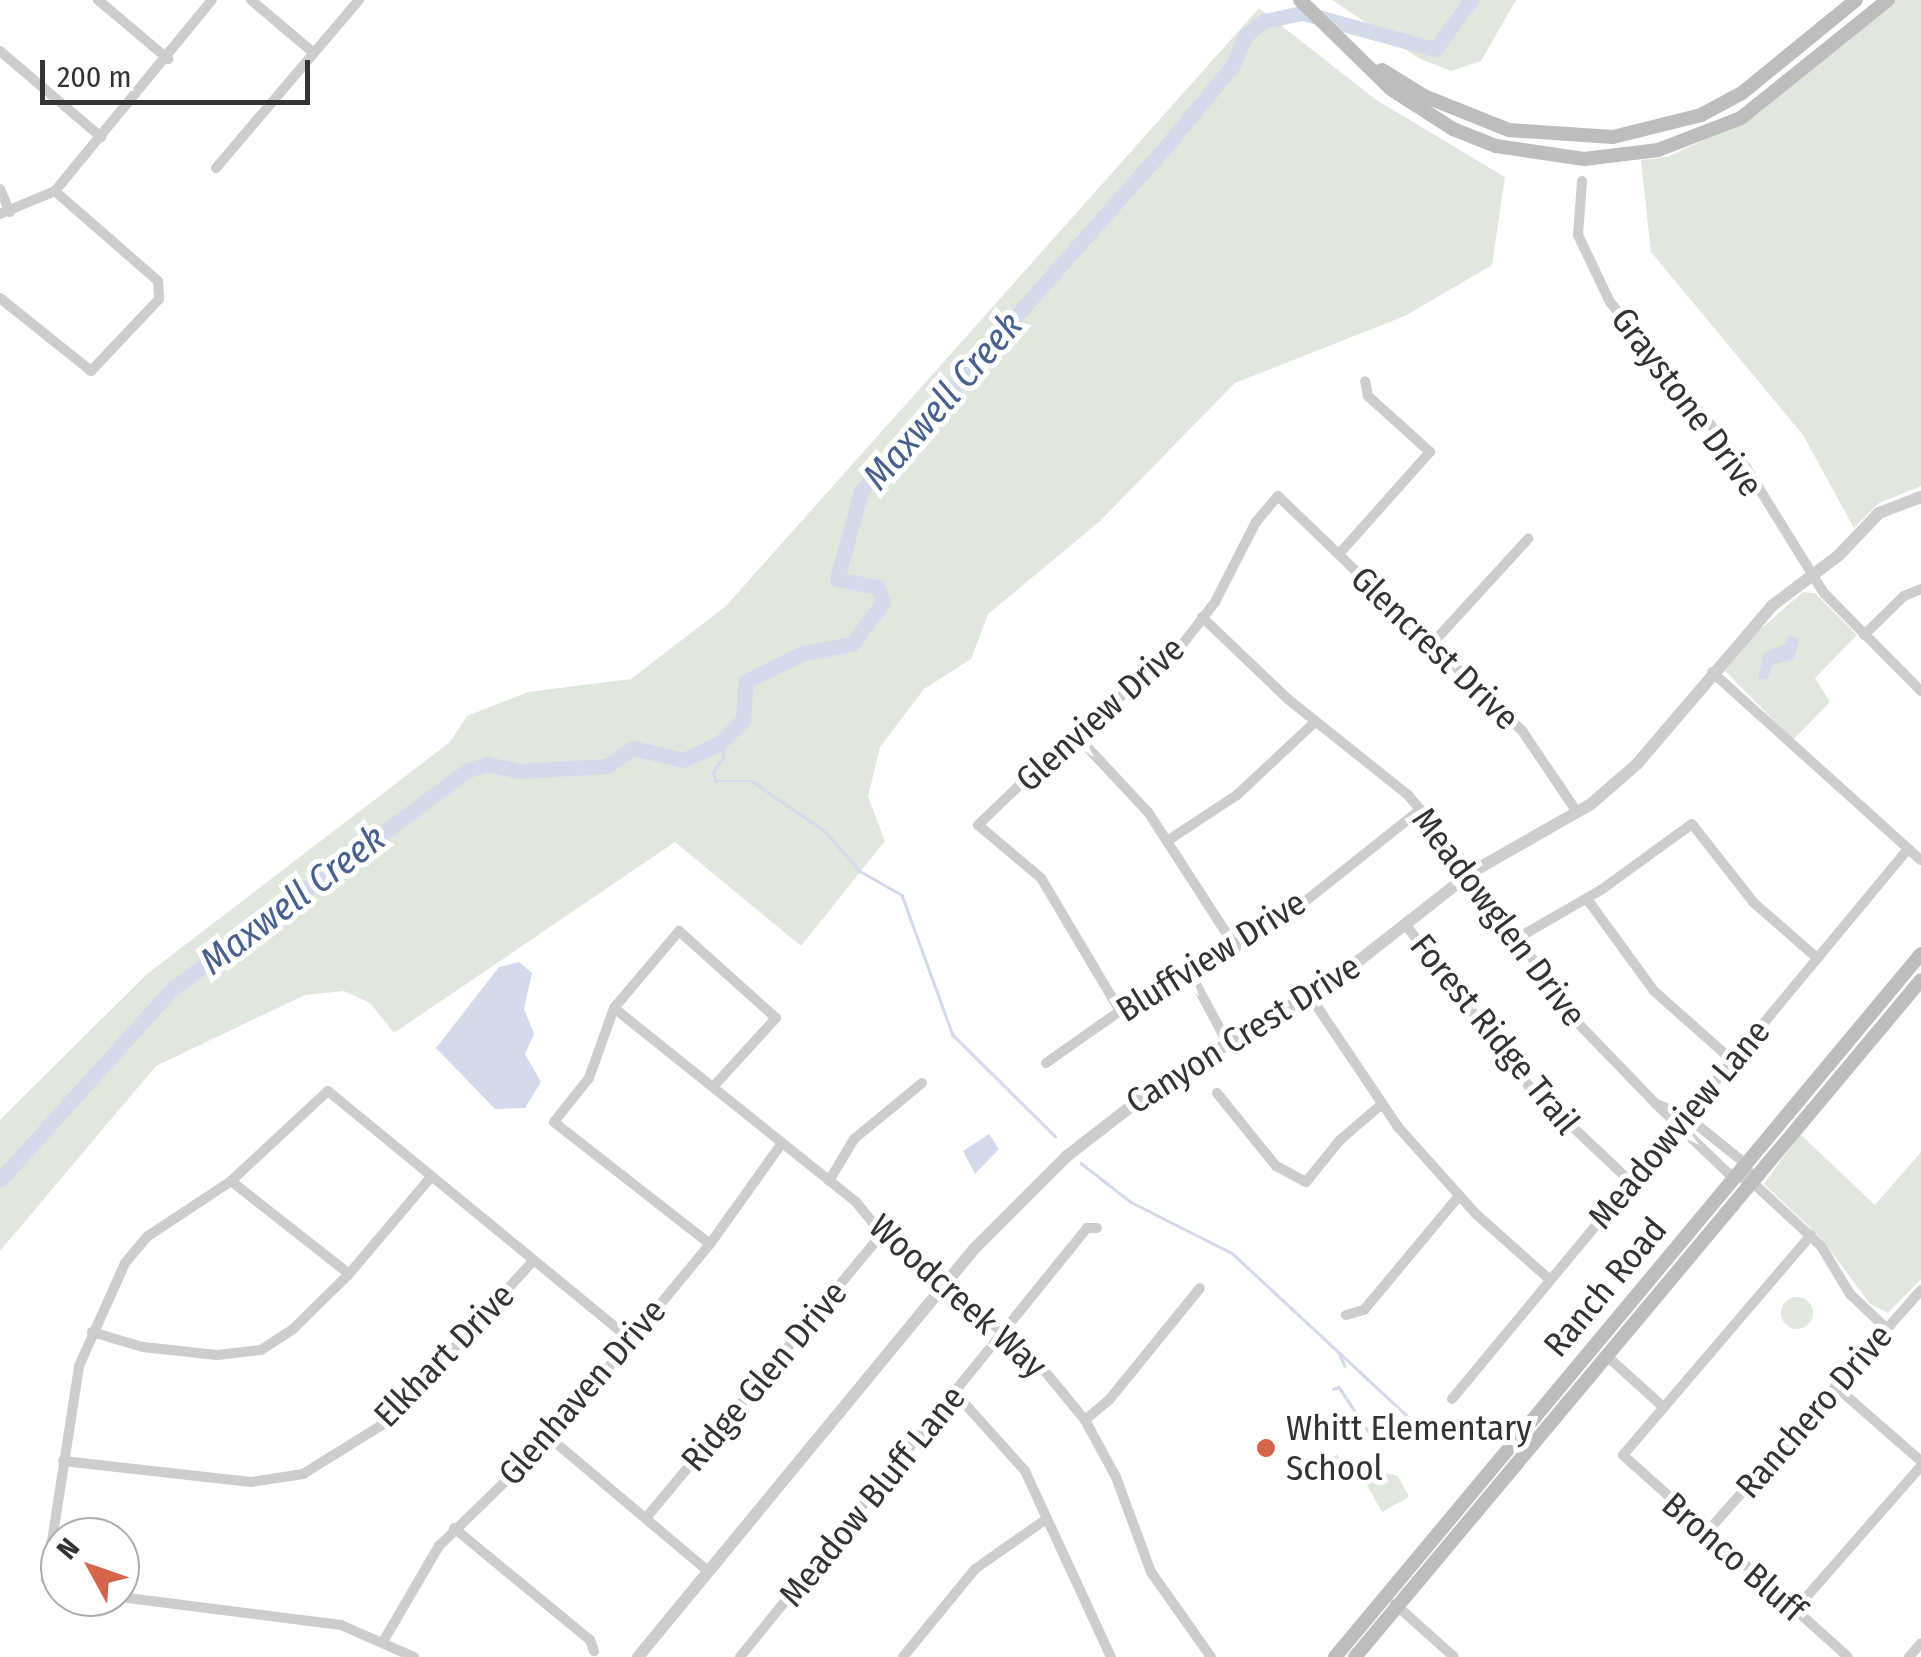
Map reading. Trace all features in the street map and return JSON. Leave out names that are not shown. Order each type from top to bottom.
[{"type":"main road","points":[[1300,0],[1423,112],[1496,146],[1548,157],[1624,156],[1700,137],[1741,118],[1888,0]]},
{"type":"main road","points":[[1373,65],[1424,96],[1509,130],[1612,137],[1701,115],[1742,94],[1856,0]]},
{"type":"main road","name":"Ranch Road","points":[[1355,1657],[1392,1602],[1734,1178],[1921,954]]},
{"type":"main road","name":"Ranch Road","points":[[1335,1657],[1392,1602],[1608,1358],[1921,980]]},
{"type":"street","points":[[98,0],[168,59]]},
{"type":"street","points":[[0,189],[5,213],[56,191],[168,59],[212,0]]},
{"type":"street","points":[[251,0],[314,53]]},
{"type":"street","points":[[216,168],[359,0]]},
{"type":"street","points":[[0,51],[101,137]]},
{"type":"street","name":"Graystone Drive","points":[[1582,182],[1578,235],[1594,275],[1747,470],[1812,576],[1921,691]]},
{"type":"street","points":[[0,298],[91,371],[162,290],[56,191]]},
{"type":"street","points":[[1339,554],[1430,452],[1368,396],[1364,381]]},
{"type":"street","name":"Glencrest Drive","points":[[1278,496],[1430,648],[1523,732],[1577,812]]},
{"type":"street","name":"Glenview Drive","points":[[1120,1011],[1041,878],[978,825],[1074,733],[1175,654],[1202,617],[1256,522],[1278,496]]},
{"type":"street","name":"Canyon Crest Drive","points":[[638,1657],[944,1285],[1022,1197],[1109,1120],[1310,996],[1472,872],[1577,812],[1636,764],[1741,636],[1879,513],[1921,496]]},
{"type":"street","points":[[1430,648],[1528,539]]},
{"type":"street","points":[[1864,635],[1904,596],[1921,589]]},
{"type":"street","name":"Meadowglen Drive","points":[[1202,617],[1315,722],[1421,809],[1472,872],[1516,939],[1594,1043],[1656,1104],[1675,1129],[1734,1178],[1752,1182]]},
{"type":"street","points":[[1712,672],[1921,860]]},
{"type":"street","points":[[1167,841],[1238,795],[1315,722]]},
{"type":"street","points":[[1074,733],[1130,787],[1236,948]]},
{"type":"street","name":"Bluffview Drive","points":[[1046,1062],[1120,1011],[1236,948],[1421,809]]},
{"type":"street","points":[[1516,939],[1586,898],[1692,824],[1754,903],[1816,958]]},
{"type":"street","name":"Meadowview Lane","points":[[1452,1399],[1908,848]]},
{"type":"street","points":[[1586,898],[1654,991],[1732,1060]]},
{"type":"street","name":"Forest Ridge Trail","points":[[1405,924],[1528,1085],[1631,1182]]},
{"type":"street","points":[[710,1244],[554,1122],[588,1078],[614,1008],[678,931],[776,1018],[713,1087]]},
{"type":"street","points":[[1190,973],[1228,1044]]},
{"type":"street","points":[[1310,996],[1382,1104],[1459,1196],[1550,1280]]},
{"type":"street","name":"Woodcreek Way","points":[[614,1008],[829,1180],[882,1234],[1035,1359],[1085,1420],[1116,1477],[1151,1572],[1212,1657]]},
{"type":"street","points":[[829,1180],[854,1139],[922,1083]]},
{"type":"street","points":[[60,1517],[79,1366],[125,1263],[148,1236],[231,1182],[328,1091],[631,1340]]},
{"type":"street","points":[[1216,1093],[1276,1166],[1306,1182],[1340,1140],[1382,1104]]},
{"type":"street","name":"Meadowglen Drive","points":[[1656,1104],[1686,1116],[1746,1164]]},
{"type":"street","name":"Glenhaven Drive","points":[[384,1640],[454,1528],[550,1438],[710,1244],[782,1142]]},
{"type":"street","points":[[1746,1164],[1752,1182],[1811,1235],[1850,1294],[1886,1328]]},
{"type":"street","points":[[92,1332],[143,1347],[216,1354],[261,1350],[293,1329],[349,1274],[431,1177]]},
{"type":"street","points":[[231,1182],[349,1274]]},
{"type":"street","points":[[1346,1315],[1364,1310],[1459,1196]]},
{"type":"street","name":"Meadow Bluff Lane","points":[[740,1657],[1087,1228],[1097,1228]]},
{"type":"street","name":"Ridge Glen Drive","points":[[646,1518],[882,1234]]},
{"type":"street","points":[[1608,1358],[1662,1406],[1811,1235]]},
{"type":"street","name":"Elkhart Drive","points":[[64,1461],[251,1482],[304,1474],[387,1422],[470,1339],[532,1262]]},
{"type":"street","points":[[1085,1420],[1109,1400],[1200,1288]]},
{"type":"street","name":"Ranchero Drive","points":[[1707,1532],[1921,1290]]},
{"type":"street","points":[[1795,1610],[1921,1463],[1835,1386]]},
{"type":"street","points":[[956,1394],[1025,1471],[1109,1653],[1095,1657]]},
{"type":"street","name":"Bronco Bluff","points":[[1662,1406],[1623,1455],[1848,1657]]},
{"type":"street","points":[[550,1438],[709,1572]]},
{"type":"street","points":[[903,1657],[975,1569],[1046,1520]]},
{"type":"street","points":[[454,1528],[590,1640],[594,1651]]},
{"type":"street","points":[[140,1599],[342,1625],[384,1640],[414,1657]]},
{"type":"street","points":[[1392,1602],[1454,1657]]},
{"type":"street","points":[[1909,1657],[1921,1643]]},
{"type":"shaded area","points":[[1332,0],[1516,0],[1481,61],[1451,71],[1420,59]]},
{"type":"shaded area","points":[[1896,0],[1921,0],[1921,486],[1879,503],[1854,528],[1803,435],[1651,252],[1641,160],[1667,157],[1754,117]]},
{"type":"shaded area","points":[[1259,8],[1375,99],[1505,177],[1492,265],[1405,316],[1235,383],[1099,522],[988,614],[971,659],[924,689],[880,747],[868,797],[885,841],[801,946],[675,842],[394,1033],[370,1003],[344,991],[305,995],[156,1066],[0,1251],[0,1120],[147,974],[450,742],[467,716],[528,692],[631,679],[726,606]]},
{"type":"shaded area","points":[[1803,592],[1815,593],[1857,635],[1815,678],[1830,702],[1793,740],[1724,670],[1748,640]]},
{"type":"shaded area","points":[[1800,1134],[1875,1205],[1921,1152],[1921,1279],[1888,1313],[1870,1304],[1821,1238],[1764,1184]]},
{"type":"shaded area","points":[[1797,1297],[1809,1301],[1813,1313],[1809,1325],[1797,1329],[1785,1325],[1781,1313],[1785,1301]]},
{"type":"shaded area","points":[[1337,1454],[1346,1469],[1307,1484],[1305,1477]]},
{"type":"shaded area","points":[[1373,1470],[1398,1476],[1409,1497],[1382,1512],[1362,1476]]},
{"type":"water","points":[[1790,634],[1799,640],[1794,659],[1772,665],[1768,678],[1758,680],[1764,652],[1784,645]]},
{"type":"water","points":[[519,962],[532,973],[524,1009],[534,1034],[525,1054],[541,1082],[525,1108],[495,1109],[436,1048],[499,967]]},
{"type":"water","points":[[989,1134],[999,1149],[975,1174],[963,1151]]},
{"type":"waterway","name":"Maxwell Creek","points":[[0,1180],[172,989],[468,770],[488,764],[519,771],[607,766],[633,748],[683,760],[720,743],[743,720],[746,681],[803,653],[852,644],[883,602],[877,587],[837,579],[861,491],[1172,139],[1233,65],[1246,35],[1264,21],[1303,13],[1435,49],[1471,0]]},
{"type":"waterway","points":[[720,743],[724,757],[713,773],[716,781],[752,781],[825,831],[860,871],[902,895],[953,1035],[1055,1136]]},
{"type":"waterway","points":[[1081,1163],[1131,1202],[1232,1253],[1426,1433]]},
{"type":"waterway","points":[[1339,1353],[1345,1366]]},
{"type":"waterway","points":[[1333,1389],[1339,1387],[1374,1440]]},
{"type":"place","name":"Whitt Elementary School","points":[[1266,1448]]}]
